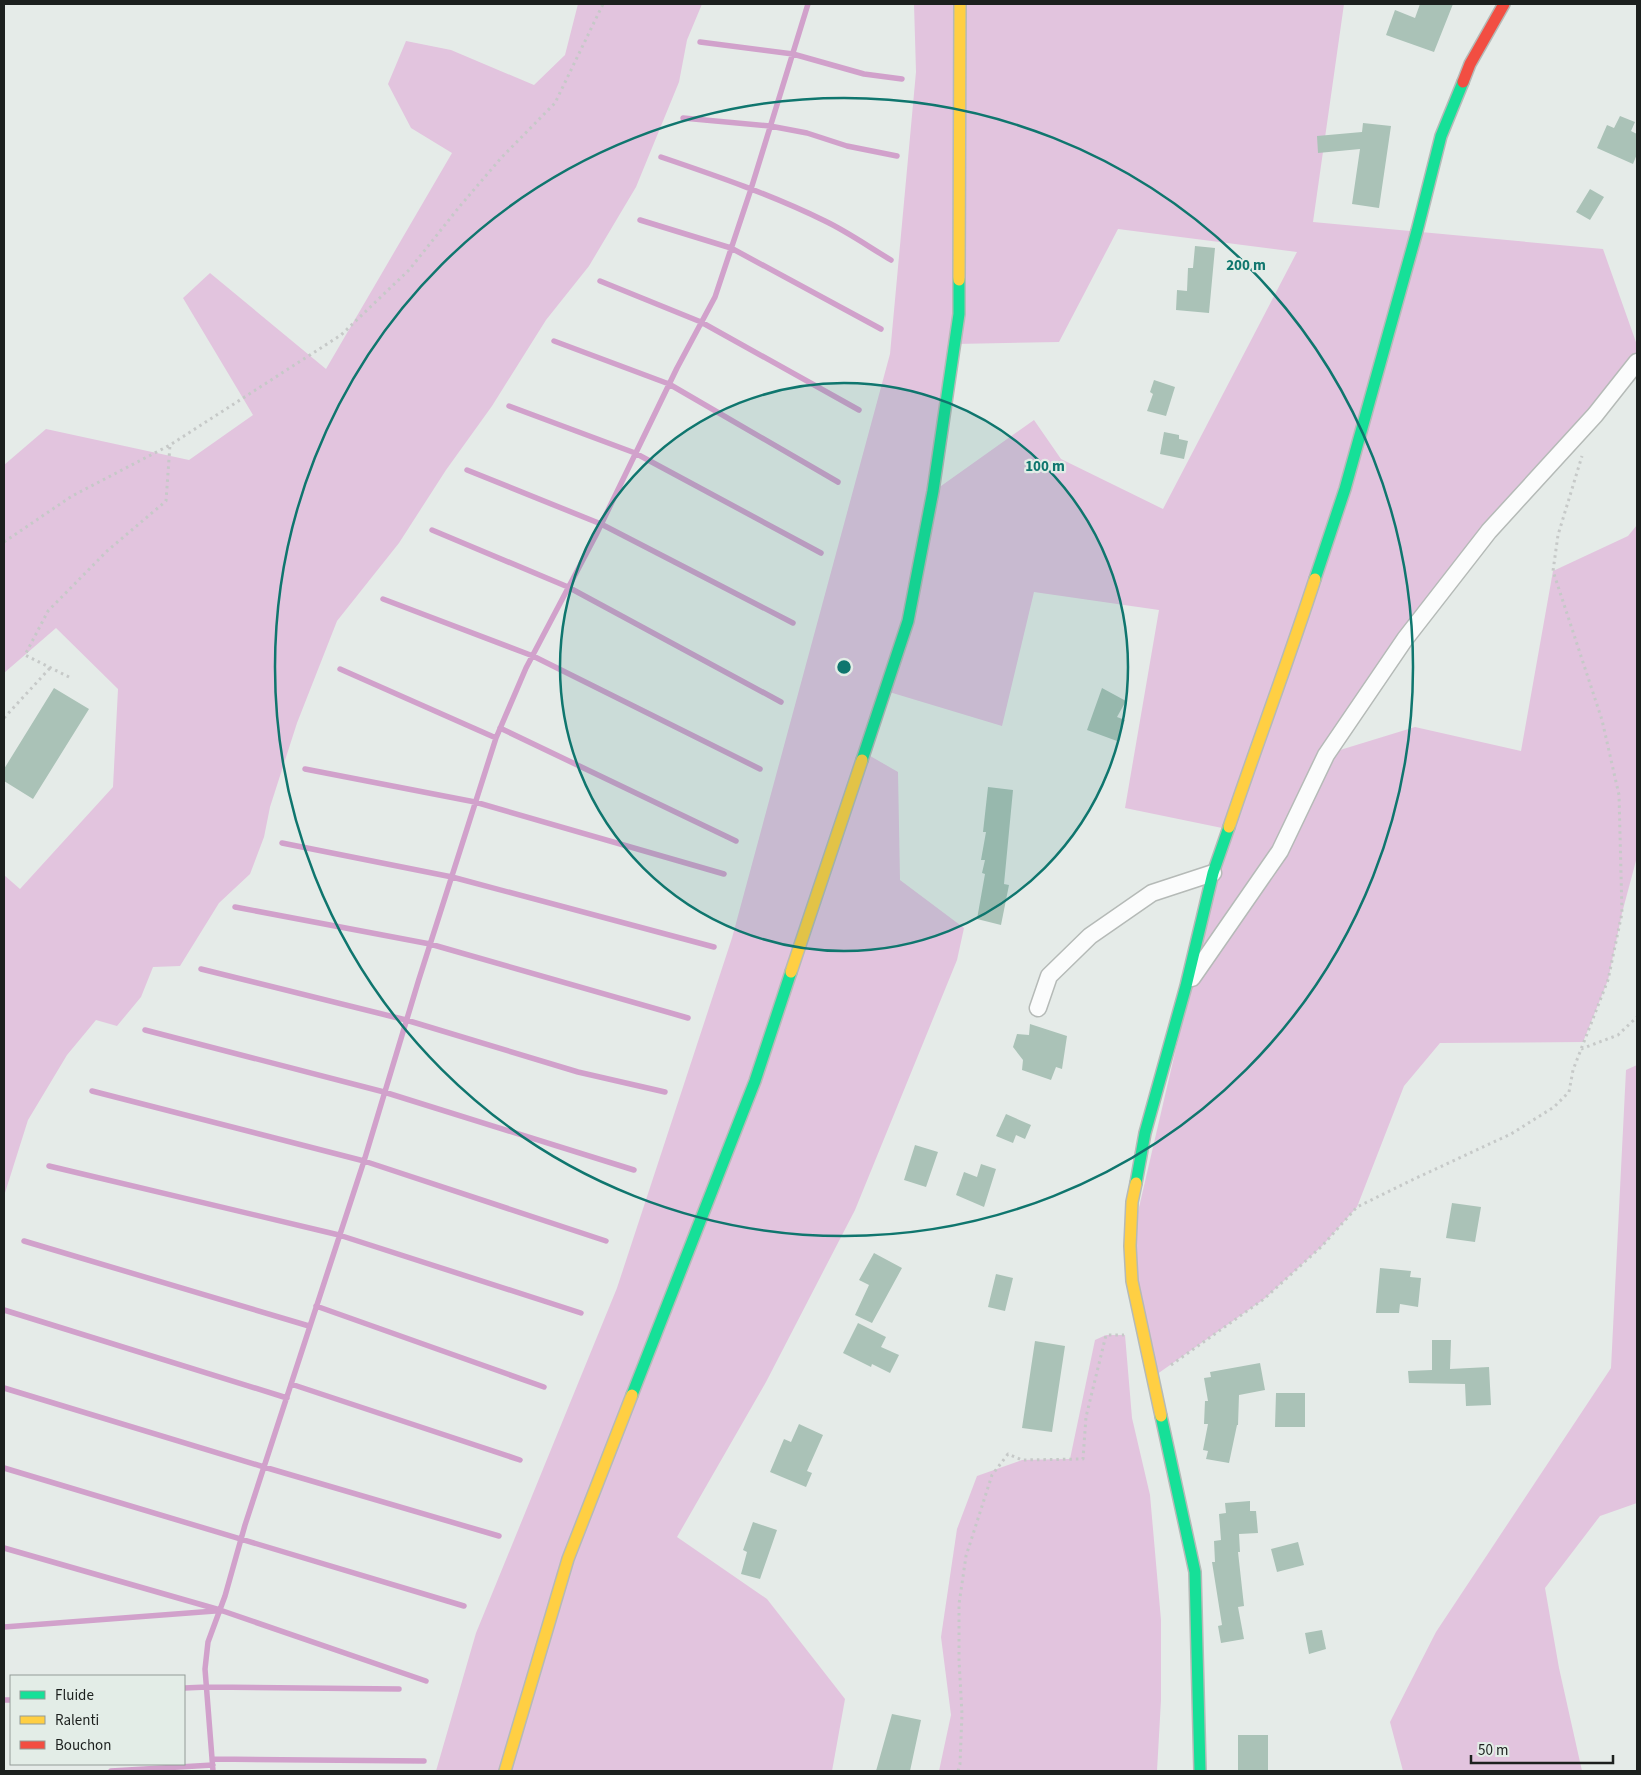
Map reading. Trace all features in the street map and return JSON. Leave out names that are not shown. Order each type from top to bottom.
[{"type":"main road","points":[[505,1771],[568,1559],[755,1081],[908,621],[933,491],[960,314],[960,4]]},
{"type":"main road","points":[[1200,1771],[1195,1572],[1132,1281],[1130,1246],[1132,1202],[1145,1133],[1186,986],[1213,873],[1289,659],[1345,489],[1417,232],[1441,136],[1470,64],[1504,4]]},
{"type":"street","points":[[1186,986],[1280,851],[1326,755],[1405,639],[1489,530],[1595,415],[1637,362]]},
{"type":"street","points":[[1038,1008],[1049,976],[1090,936],[1152,894],[1213,873]]},
{"type":"path","points":[[4,542],[72,496],[170,445],[341,335],[409,270],[501,158],[555,103],[603,4]]},
{"type":"path","points":[[69,677],[25,656],[48,611],[107,551],[166,501],[170,445]]},
{"type":"path","points":[[1153,1378],[1264,1299],[1322,1246],[1357,1207],[1511,1134],[1554,1107],[1569,1092],[1573,1070],[1608,980],[1622,913],[1619,795],[1602,720],[1553,570],[1558,535],[1584,449]]},
{"type":"path","points":[[4,718],[50,668]]},
{"type":"path","points":[[1581,1049],[1618,1035],[1637,1017]]},
{"type":"path","points":[[958,1771],[960,1764],[962,1714],[959,1660],[959,1604],[966,1556],[992,1475],[1008,1454],[1022,1460],[1083,1459],[1086,1417],[1106,1336],[1144,1336]]},
{"type":"shaded area","points":[[578,4],[702,4],[687,40],[679,82],[636,187],[589,266],[546,320],[492,406],[446,470],[399,543],[337,621],[297,723],[270,807],[264,837],[250,874],[219,903],[180,966],[153,967],[141,997],[117,1026],[96,1020],[67,1055],[28,1120],[4,1196],[4,875],[20,889],[113,787],[118,689],[56,628],[4,673],[4,465],[46,429],[189,460],[253,415],[183,298],[210,273],[326,369],[452,153],[411,128],[388,84],[406,41],[451,50],[534,85],[565,55]]},
{"type":"shaded area","points":[[914,4],[1344,4],[1313,222],[1603,249],[1637,345],[1637,362],[1489,531],[1327,754],[1415,727],[1521,751],[1553,571],[1628,536],[1637,525],[1637,857],[1622,913],[1608,980],[1583,1042],[1440,1043],[1404,1086],[1357,1207],[1322,1246],[1264,1299],[1153,1377],[1130,1246],[1227,829],[1125,808],[1159,610],[1034,592],[1002,726],[886,691],[865,753],[898,772],[900,880],[964,928],[957,960],[855,1210],[766,1382],[677,1537],[767,1599],[845,1699],[832,1771],[436,1771],[476,1633],[617,1288],[732,938],[890,354],[916,72]],"holes":[[[1118,229],[1297,252],[1163,509],[1061,459],[1034,420],[934,491],[955,344],[1059,342]]]},
{"type":"shaded area","points":[[1637,1065],[1637,1503],[1600,1516],[1545,1588],[1559,1668],[1582,1771],[1403,1771],[1390,1722],[1436,1632],[1611,1368],[1626,1070]]},
{"type":"shaded area","points":[[1106,1335],[1125,1335],[1132,1418],[1150,1495],[1161,1620],[1161,1700],[1157,1771],[939,1771],[951,1715],[941,1637],[957,1529],[977,1476],[1022,1460],[1070,1459],[1095,1340]]},
{"type":"building","points":[[1420,4],[1453,4],[1434,52],[1386,35],[1395,10],[1415,18]]},
{"type":"building","points":[[1620,116],[1635,122],[1631,131],[1637,134],[1637,154],[1633,164],[1597,148],[1607,125],[1614,128]]},
{"type":"building","points":[[1363,123],[1391,126],[1379,208],[1352,204],[1360,149],[1318,153],[1317,136],[1362,132]]},
{"type":"building","points":[[1590,189],[1604,197],[1590,220],[1576,212]]},
{"type":"building","points":[[1195,246],[1215,248],[1209,313],[1176,310],[1177,290],[1187,291],[1188,268],[1193,268]]},
{"type":"building","points":[[1154,380],[1175,387],[1166,416],[1147,411],[1153,394],[1150,392]]},
{"type":"building","points":[[1164,432],[1179,435],[1179,439],[1188,441],[1184,459],[1160,454]]},
{"type":"building","points":[[54,688],[89,709],[33,799],[4,781],[4,769]]},
{"type":"building","points":[[1102,688],[1126,701],[1117,717],[1125,720],[1117,741],[1087,730]]},
{"type":"building","points":[[988,787],[1013,790],[1004,884],[1009,885],[1001,925],[977,919],[985,874],[982,873],[985,860],[981,860],[986,832],[983,832]]},
{"type":"building","points":[[1030,1024],[1067,1036],[1062,1069],[1056,1067],[1051,1080],[1022,1070],[1023,1060],[1013,1047],[1017,1034],[1029,1035]]},
{"type":"building","points":[[1006,1114],[1031,1125],[1025,1139],[1016,1135],[1013,1143],[996,1136]]},
{"type":"building","points":[[915,1145],[938,1152],[926,1187],[904,1180]]},
{"type":"building","points":[[981,1164],[996,1169],[984,1207],[956,1195],[964,1172],[977,1177]]},
{"type":"building","points":[[1452,1203],[1481,1207],[1475,1242],[1446,1238]]},
{"type":"building","points":[[874,1253],[902,1268],[872,1323],[855,1315],[869,1285],[859,1280]]},
{"type":"building","points":[[1380,1268],[1411,1271],[1410,1277],[1421,1278],[1418,1307],[1400,1304],[1399,1313],[1376,1313]]},
{"type":"building","points":[[996,1274],[1013,1278],[1005,1311],[988,1307]]},
{"type":"building","points":[[858,1323],[886,1337],[881,1347],[899,1355],[890,1373],[872,1364],[871,1367],[843,1353]]},
{"type":"building","points":[[1432,1340],[1451,1340],[1450,1369],[1489,1367],[1491,1405],[1466,1406],[1465,1384],[1409,1383],[1408,1371],[1432,1370]]},
{"type":"building","points":[[1035,1341],[1065,1346],[1052,1432],[1022,1428]]},
{"type":"building","points":[[1260,1363],[1265,1390],[1239,1395],[1238,1425],[1229,1463],[1206,1459],[1208,1451],[1203,1450],[1208,1424],[1204,1424],[1205,1401],[1208,1401],[1204,1378],[1211,1377],[1210,1372]]},
{"type":"building","points":[[1276,1393],[1305,1393],[1305,1427],[1275,1427]]},
{"type":"building","points":[[799,1424],[823,1435],[807,1471],[812,1473],[806,1487],[770,1472],[784,1439],[791,1442]]},
{"type":"building","points":[[1250,1501],[1250,1511],[1256,1511],[1258,1533],[1239,1534],[1240,1552],[1238,1552],[1244,1606],[1238,1607],[1244,1639],[1221,1643],[1218,1626],[1222,1625],[1212,1562],[1215,1562],[1214,1541],[1221,1540],[1219,1514],[1226,1513],[1225,1503]]},
{"type":"building","points":[[753,1522],[777,1530],[760,1579],[741,1574],[747,1552],[743,1550]]},
{"type":"building","points":[[1298,1542],[1304,1565],[1277,1572],[1271,1549]]},
{"type":"building","points":[[1322,1630],[1326,1649],[1309,1654],[1305,1633]]},
{"type":"building","points":[[892,1714],[921,1720],[910,1771],[876,1771]]},
{"type":"building","points":[[1238,1735],[1268,1735],[1268,1771],[1238,1771]]},
{"type":"waterway","points":[[213,1771],[205,1669],[208,1642],[225,1596],[245,1525],[364,1161],[419,979],[496,738],[526,668],[596,535],[677,368],[715,297],[751,189],[808,4]]},
{"type":"waterway","points":[[700,42],[793,54],[864,74],[902,79]]},
{"type":"waterway","points":[[683,118],[770,126],[807,133],[847,146],[897,156]]},
{"type":"waterway","points":[[661,157],[744,186],[785,203],[842,230],[891,260]]},
{"type":"waterway","points":[[640,220],[731,248],[881,329]]},
{"type":"waterway","points":[[600,281],[701,322],[859,410]]},
{"type":"waterway","points":[[554,341],[669,384],[838,482]]},
{"type":"waterway","points":[[509,406],[635,453],[821,553]]},
{"type":"waterway","points":[[467,470],[601,524],[793,623]]},
{"type":"waterway","points":[[432,530],[568,587],[781,702]]},
{"type":"waterway","points":[[383,599],[533,656],[760,769]]},
{"type":"waterway","points":[[340,669],[496,738]]},
{"type":"waterway","points":[[500,728],[736,841]]},
{"type":"waterway","points":[[305,769],[475,802],[724,874]]},
{"type":"waterway","points":[[282,843],[452,877],[714,947]]},
{"type":"waterway","points":[[235,907],[430,944],[688,1018]]},
{"type":"waterway","points":[[201,969],[406,1020],[578,1072],[665,1092]]},
{"type":"waterway","points":[[145,1030],[384,1092],[634,1170]]},
{"type":"waterway","points":[[92,1091],[364,1161],[606,1241]]},
{"type":"waterway","points":[[49,1166],[339,1235],[581,1313]]},
{"type":"waterway","points":[[24,1241],[309,1326]]},
{"type":"waterway","points":[[316,1306],[544,1387]]},
{"type":"waterway","points":[[4,1310],[287,1398]]},
{"type":"waterway","points":[[291,1384],[520,1460]]},
{"type":"waterway","points":[[4,1388],[499,1536]]},
{"type":"waterway","points":[[4,1468],[464,1606]]},
{"type":"waterway","points":[[4,1548],[220,1610],[426,1681]]},
{"type":"waterway","points":[[4,1627],[215,1611]]},
{"type":"waterway","points":[[185,1688],[399,1689]]},
{"type":"waterway","points":[[4,1700],[10,1700]]},
{"type":"waterway","points":[[212,1759],[424,1761]]},
{"type":"waterway","points":[[111,1771],[213,1765]]},
{"type":"traffic: fast","points":[[1315,579],[1345,489],[1417,231],[1441,136],[1463,82]]},
{"type":"traffic: fast","points":[[862,760],[908,621],[933,491],[959,314],[959,280]]},
{"type":"traffic: fast","points":[[1136,1183],[1145,1133],[1186,986],[1213,873],[1229,827]]},
{"type":"traffic: fast","points":[[632,1395],[755,1081],[791,972]]},
{"type":"traffic: fast","points":[[1161,1416],[1195,1572],[1200,1771]]},
{"type":"traffic: slow","points":[[959,280],[960,4]]},
{"type":"traffic: slow","points":[[1229,827],[1315,579]]},
{"type":"traffic: slow","points":[[791,972],[862,760]]},
{"type":"traffic: slow","points":[[1136,1183],[1132,1202],[1130,1246],[1132,1281],[1161,1416]]},
{"type":"traffic: slow","points":[[505,1771],[568,1559],[632,1395]]},
{"type":"traffic: jam","points":[[1463,82],[1470,64],[1504,4]]}]
